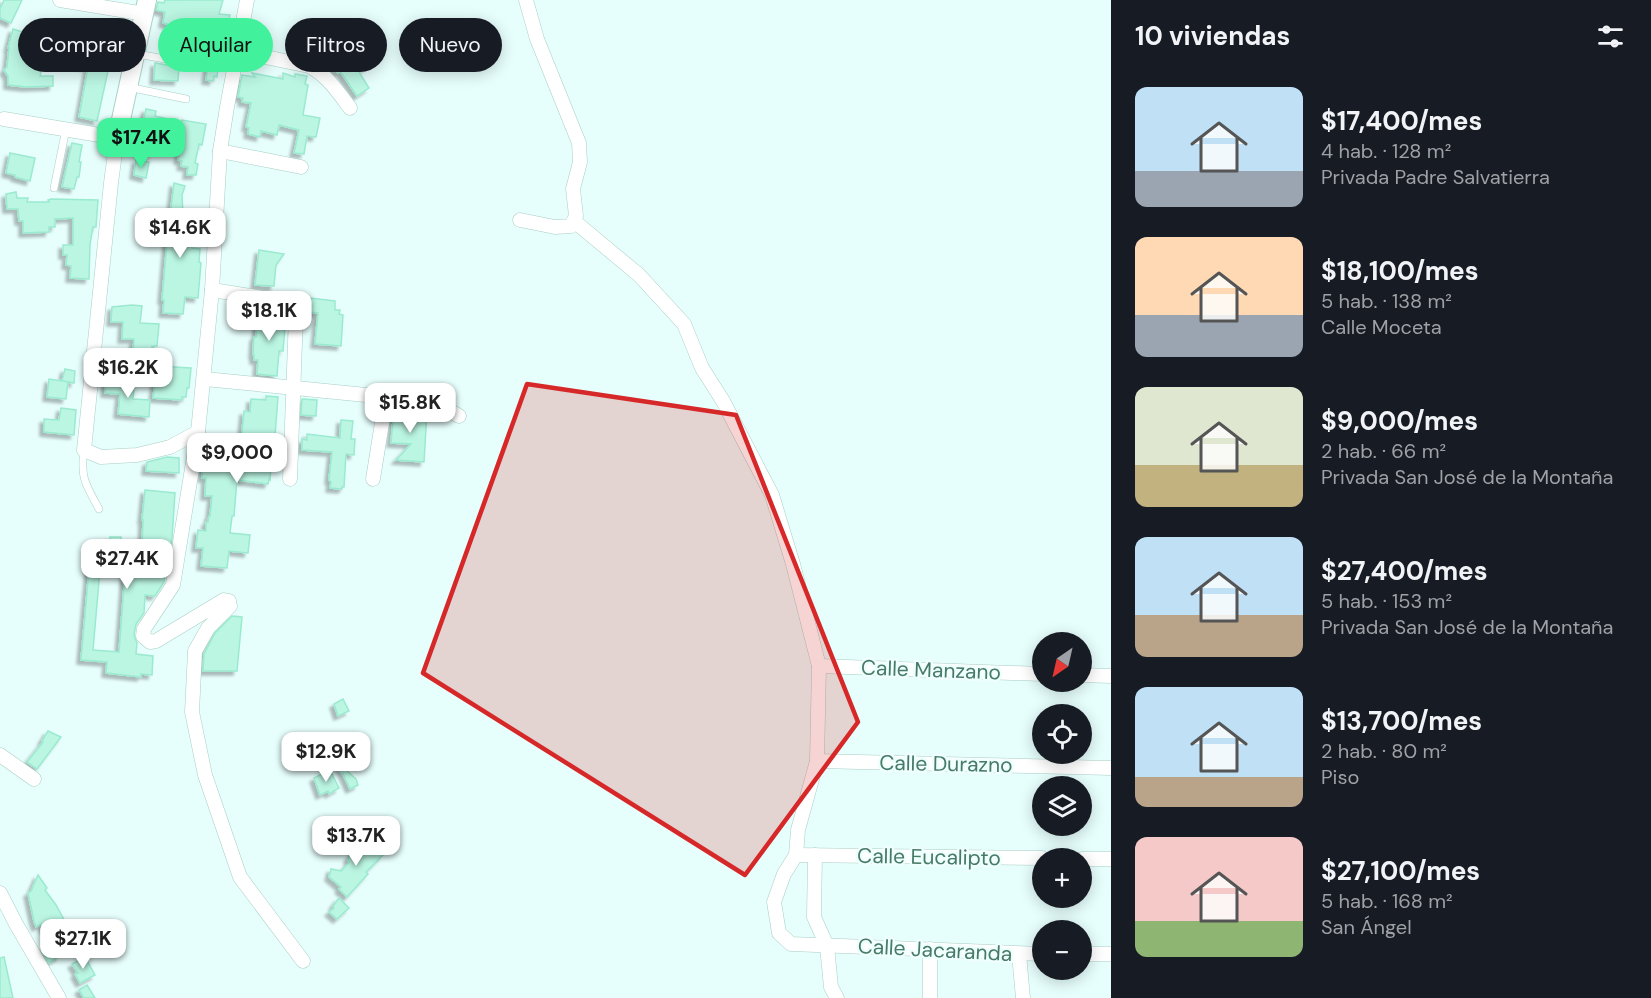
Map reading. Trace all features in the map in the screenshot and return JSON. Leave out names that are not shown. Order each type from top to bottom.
[{"type":"street","points":[[60,0],[146,7]]},
{"type":"street","points":[[243,18],[247,0]]},
{"type":"street","points":[[520,220],[555,227],[571,226],[576,216],[573,189],[580,162],[579,142],[537,39],[526,0]]},
{"type":"street","points":[[273,58],[318,70],[350,108]]},
{"type":"street","points":[[132,72],[117,138],[111,183],[84,450],[100,457],[137,454],[170,447],[198,432]]},
{"type":"street","points":[[233,72],[220,151],[212,290],[198,432],[173,585],[144,629],[143,636],[150,642],[156,641],[224,600],[229,601],[230,606],[208,628],[195,651],[192,712],[205,775],[240,877],[303,961]]},
{"type":"street","points":[[4,118],[117,138]]},
{"type":"street","points":[[220,151],[301,167]]},
{"type":"street","points":[[574,221],[639,274],[684,324],[702,368],[723,401],[772,495],[793,564],[819,666],[817,761],[798,830],[796,855]]},
{"type":"street","points":[[212,290],[283,301],[292,305],[296,315],[290,479]]},
{"type":"street","points":[[205,379],[426,401],[442,406],[459,416]]},
{"type":"street","points":[[373,479],[386,398]]},
{"type":"street","name":"Calle Manzano","points":[[819,666],[1032,674]]},
{"type":"street","points":[[1092,675],[1111,676]]},
{"type":"street","points":[[0,755],[34,779]]},
{"type":"street","name":"Calle Durazno","points":[[817,761],[1111,768]]},
{"type":"street","name":"Calle Eucalipto","points":[[796,855],[1032,858]]},
{"type":"street","name":"Calle Jacaranda","points":[[796,855],[784,874],[774,902],[779,933],[791,944],[1032,954]]},
{"type":"street","points":[[815,855],[814,917],[827,946],[831,987],[837,998]]},
{"type":"street","points":[[1092,859],[1111,859]]},
{"type":"street","points":[[0,892],[59,998]]},
{"type":"street","points":[[930,949],[930,998]]},
{"type":"street","points":[[1019,954],[1023,998]]},
{"type":"street","points":[[1092,954],[1111,954]]},
{"type":"lane","points":[[128,87],[186,99]]},
{"type":"lane","points":[[54,188],[66,129]]},
{"type":"lane","points":[[84,450],[82,468],[86,485],[99,509]]},
{"type":"highlighted area","points":[[527,384],[736,415],[858,722],[745,875],[423,673]]},
{"type":"building","points":[[4,0],[22,0],[11,23],[0,18],[0,9]]},
{"type":"building","points":[[165,0],[223,0],[219,14],[230,15],[229,18],[164,18],[165,12],[156,10],[158,2],[164,3]]},
{"type":"building","points":[[13,29],[18,31],[18,72],[41,72],[40,76],[53,76],[53,86],[8,85],[8,76],[4,70],[7,67],[8,48]]},
{"type":"building","points":[[155,63],[158,64],[158,72],[179,72],[178,81],[154,80]]},
{"type":"building","points":[[87,72],[108,72],[97,121],[79,117]]},
{"type":"building","points":[[207,72],[218,72],[213,81],[206,80]]},
{"type":"building","points":[[341,72],[359,72],[369,88],[357,96]]},
{"type":"building","points":[[252,73],[283,79],[283,73],[295,77],[295,74],[307,76],[305,84],[308,85],[303,115],[320,118],[316,137],[307,136],[304,154],[294,153],[299,130],[279,125],[277,135],[261,131],[260,137],[248,134],[249,128],[246,127],[251,103],[242,102],[243,98],[238,97],[242,75],[255,77]]},
{"type":"building","points":[[146,109],[156,111],[155,116],[181,122],[182,120],[206,124],[202,145],[199,144],[195,163],[198,164],[196,175],[187,175],[188,167],[181,166],[182,161],[178,160],[181,141],[170,139],[171,136],[141,129],[141,132],[130,130],[132,120],[143,123]]},
{"type":"building","points":[[72,143],[82,145],[79,177],[77,177],[74,189],[62,187]]},
{"type":"building","points":[[10,153],[35,158],[30,181],[6,173]]},
{"type":"building","points":[[136,160],[149,162],[146,178],[134,175]]},
{"type":"building","points":[[174,183],[185,186],[182,195],[183,215],[187,214],[189,223],[191,223],[192,248],[200,249],[199,262],[201,263],[198,298],[185,297],[183,314],[163,313],[164,300],[162,300]]},
{"type":"building","points":[[16,192],[17,198],[28,198],[27,202],[49,202],[48,200],[51,199],[98,200],[96,227],[93,227],[90,244],[89,279],[70,278],[71,266],[66,265],[67,255],[63,255],[63,245],[73,245],[73,218],[55,219],[55,227],[49,227],[49,232],[23,233],[23,221],[19,221],[18,209],[7,209],[6,194]]},
{"type":"building","points":[[259,250],[284,254],[276,265],[274,286],[255,285]]},
{"type":"building","points":[[310,298],[335,301],[335,310],[340,310],[339,314],[343,315],[341,346],[315,344],[318,313],[309,312]]},
{"type":"building","points":[[142,306],[140,323],[159,324],[157,346],[152,346],[152,357],[133,356],[134,339],[122,339],[123,322],[111,322],[112,307]]},
{"type":"building","points":[[261,311],[286,314],[283,351],[279,351],[277,376],[257,374],[258,360],[254,360],[253,355],[254,337],[256,337],[258,316],[261,316]]},
{"type":"building","points":[[157,366],[191,368],[186,397],[182,397],[182,400],[153,398]]},
{"type":"building","points":[[65,369],[75,371],[74,383],[63,381],[68,382],[66,399],[47,397],[49,379],[62,381]]},
{"type":"building","points":[[106,379],[128,381],[127,387],[134,387],[133,399],[150,400],[149,417],[118,414],[120,394],[105,393]]},
{"type":"building","points":[[266,396],[278,397],[274,448],[267,447],[264,466],[271,466],[270,480],[268,484],[237,480],[230,533],[250,535],[248,553],[229,551],[227,568],[201,566],[203,548],[196,548],[198,530],[206,531],[212,496],[205,496],[206,478],[202,478],[203,466],[227,468],[227,462],[239,464],[244,411],[250,412],[251,399],[266,400]]},
{"type":"building","points":[[302,399],[317,400],[316,416],[301,415]]},
{"type":"building","points":[[61,408],[76,410],[74,435],[44,432],[44,419],[59,420]]},
{"type":"building","points":[[416,409],[427,411],[424,462],[396,460],[411,444],[391,443],[394,410],[415,413]]},
{"type":"building","points":[[341,420],[353,421],[351,439],[355,439],[354,455],[346,454],[342,489],[330,488],[332,452],[302,450],[302,439],[307,440],[307,434],[340,438]]},
{"type":"building","points":[[167,457],[179,458],[179,473],[146,471],[147,462]]},
{"type":"building","points":[[145,490],[175,493],[172,538],[164,582],[155,596],[145,595],[144,613],[136,624],[134,635],[137,643],[136,654],[153,656],[152,675],[141,674],[141,677],[106,673],[107,662],[81,660],[91,547],[110,548],[110,537],[121,537],[120,549],[142,550]],"holes":[[[101,558],[126,560],[119,652],[93,650]]]},
{"type":"building","points":[[232,616],[242,617],[237,671],[203,671],[204,654],[215,633]]},
{"type":"building","points":[[343,699],[349,711],[338,716],[334,704]]},
{"type":"building","points":[[48,731],[61,737],[37,769],[27,762],[43,742]]},
{"type":"building","points":[[307,744],[313,754],[303,759],[298,749]]},
{"type":"building","points":[[338,763],[356,779],[358,785],[350,789]]},
{"type":"building","points":[[330,770],[339,788],[329,794],[328,791],[320,795],[314,778]]},
{"type":"building","points":[[378,840],[374,846],[383,855],[366,872],[368,874],[347,897],[339,889],[341,887],[329,877],[331,869],[341,871],[349,863],[348,858],[364,842]]},
{"type":"building","points":[[38,875],[68,927],[61,930],[44,929],[42,924],[36,927],[28,893]]},
{"type":"building","points":[[339,898],[349,908],[337,919],[329,912]]},
{"type":"building","points":[[52,943],[60,956],[49,963],[41,950]]},
{"type":"building","points":[[4,957],[13,998],[0,998],[0,958]]},
{"type":"building","points":[[85,957],[95,975],[80,983],[75,974],[78,973],[72,964]]},
{"type":"building","points":[[87,985],[95,998],[84,998],[79,990]]}]
